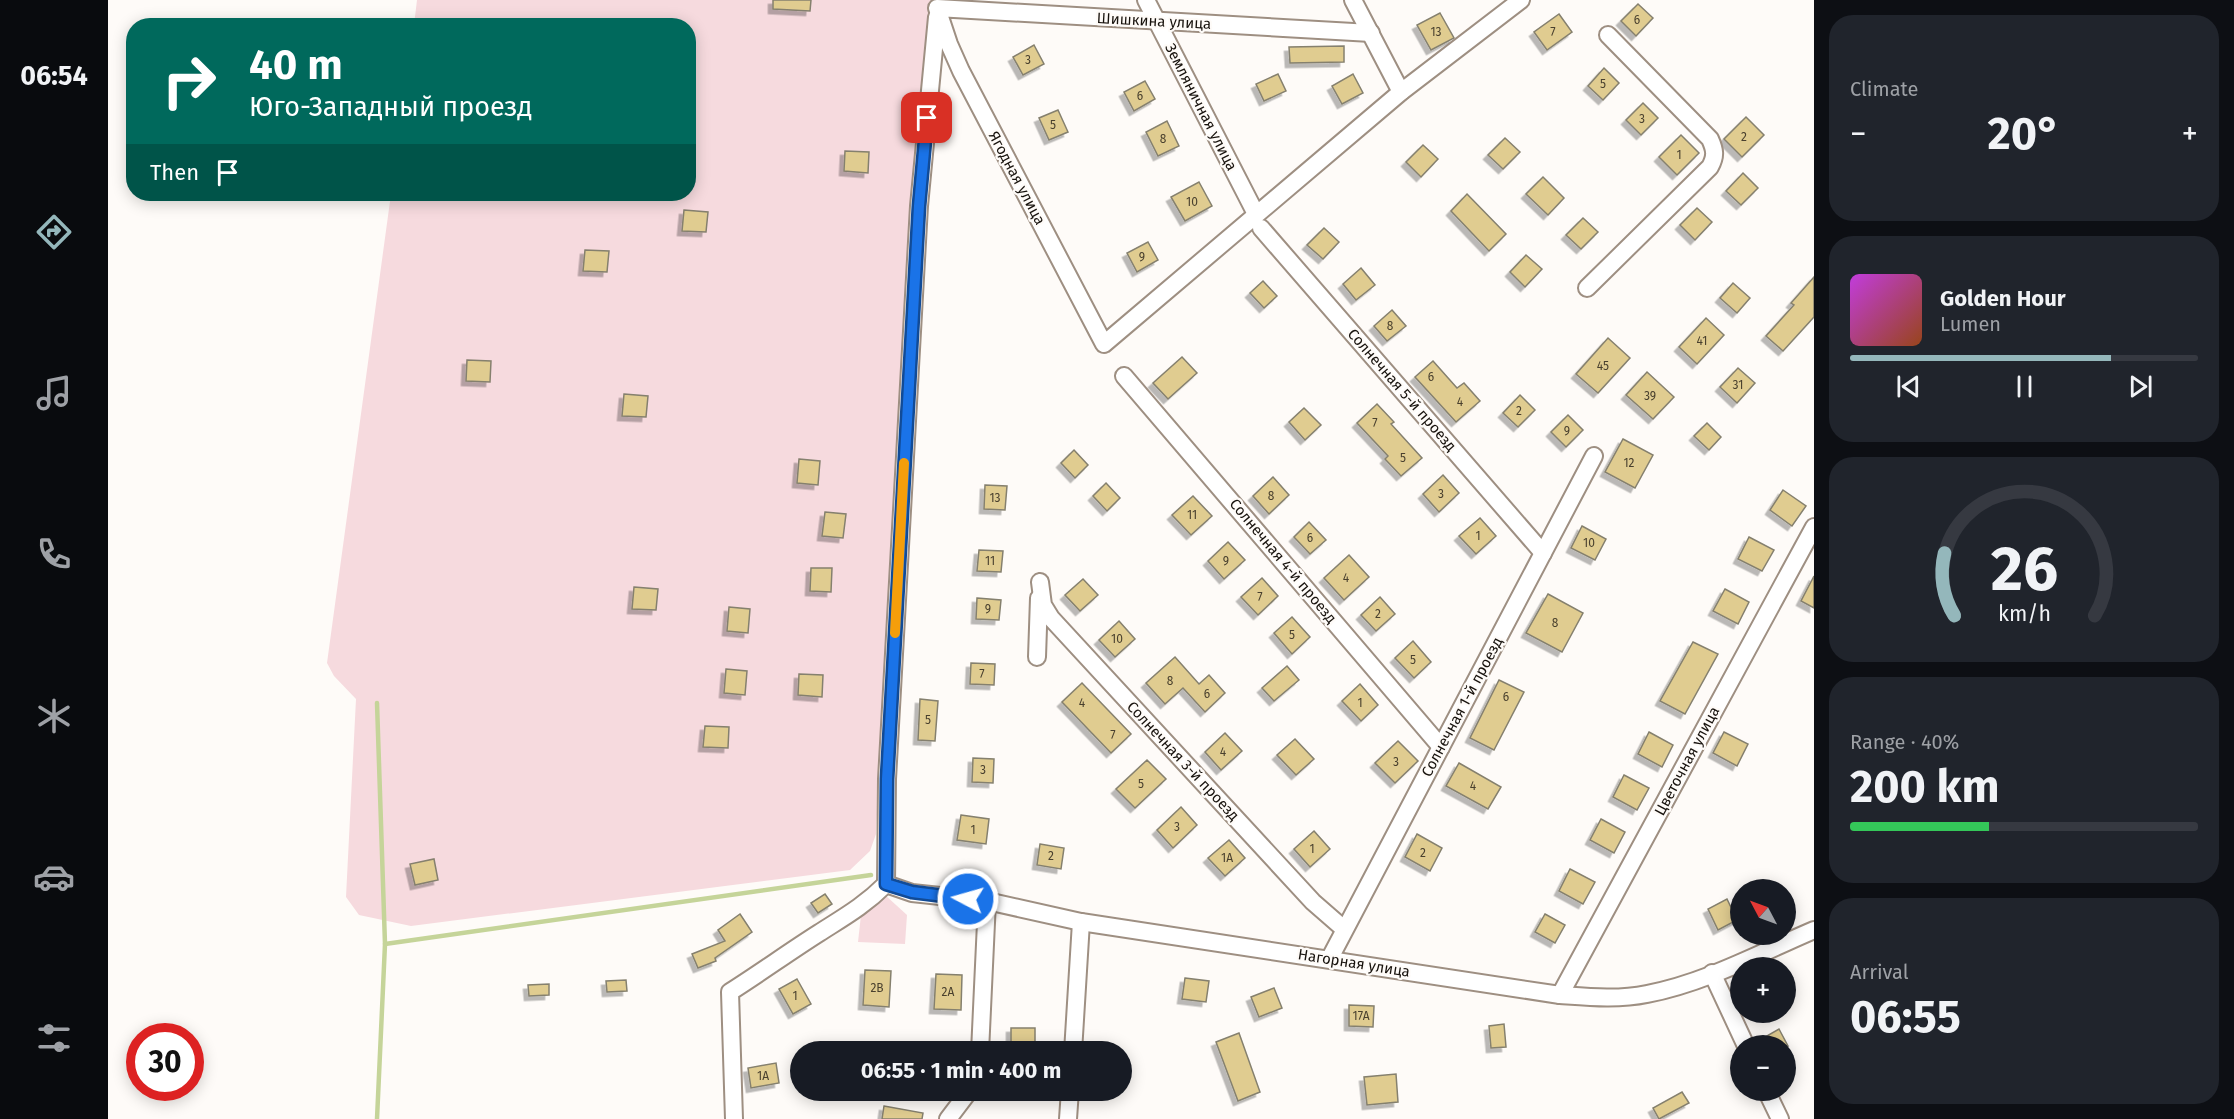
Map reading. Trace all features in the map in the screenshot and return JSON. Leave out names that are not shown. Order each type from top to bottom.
[{"type":"street","name":"Земляничная улица","points":[[1146,0],[1259,221]]},
{"type":"street","points":[[1353,0],[1401,92]]},
{"type":"street","points":[[1259,221],[1401,92],[1521,0]]},
{"type":"street","name":"Шишкина улица","points":[[938,4],[1157,21],[1371,33]]},
{"type":"street","points":[[734,1119],[730,992],[847,917],[868,902],[886,884],[887,779],[919,206],[938,4]]},
{"type":"street","name":"Ягодная улица","points":[[938,4],[948,44],[961,71],[1104,344],[1259,221]]},
{"type":"street","points":[[1587,288],[1710,166],[1715,151],[1710,140],[1608,35]]},
{"type":"street","name":"Солнечная 5-й проезд","points":[[1259,221],[1543,553]]},
{"type":"street","name":"Солнечная 4-й проезд","points":[[1124,376],[1441,747]]},
{"type":"street","name":"Солнечная 1-й проезд","points":[[1330,958],[1594,456]]},
{"type":"street","name":"Цветочная улица","points":[[1560,995],[1814,527]]},
{"type":"street","name":"Солнечная 3-й проезд","points":[[1037,657],[1040,582],[1043,605],[1051,618],[1313,902],[1344,929]]},
{"type":"street","name":"Нагорная улица","points":[[886,884],[912,892],[987,901],[1081,922],[1330,958],[1560,995],[1606,998],[1645,994],[1679,986],[1814,930]]},
{"type":"street","points":[[981,1041],[987,901]]},
{"type":"street","points":[[1074,1041],[1081,922]]},
{"type":"street","points":[[1712,973],[1741,1035]]},
{"type":"street","points":[[948,1119],[962,1101]]},
{"type":"street","points":[[1068,1119],[1069,1101]]},
{"type":"street","points":[[1771,1101],[1779,1119]]},
{"type":"shaded area","points":[[417,0],[936,0],[890,556],[876,834],[870,851],[850,870],[411,926],[359,915],[346,897],[356,699],[334,676],[327,663],[390,201],[696,201],[696,18],[415,18]]},
{"type":"shaded area","points":[[885,895],[907,915],[905,944],[858,942],[861,915]]},
{"type":"building","points":[[773,0],[811,0],[810,11],[773,9]]},
{"type":"building","points":[[1638,4],[1653,18],[1636,36],[1621,21]]},
{"type":"building","points":[[1440,13],[1454,38],[1431,50],[1417,25]]},
{"type":"building","points":[[1559,14],[1572,32],[1547,50],[1534,32]]},
{"type":"building","points":[[1034,45],[1044,64],[1023,75],[1013,57]]},
{"type":"building","points":[[1344,46],[1344,62],[1290,63],[1289,47]]},
{"type":"building","points":[[1604,68],[1619,83],[1603,100],[1588,86]]},
{"type":"building","points":[[1278,74],[1286,91],[1264,101],[1256,84]]},
{"type":"building","points":[[1353,74],[1363,93],[1342,104],[1332,86]]},
{"type":"building","points":[[1145,81],[1155,99],[1134,111],[1124,92]]},
{"type":"building","points":[[1643,103],[1658,118],[1641,135],[1626,120]]},
{"type":"building","points":[[1058,110],[1068,132],[1049,140],[1039,118]]},
{"type":"building","points":[[1746,117],[1764,135],[1742,157],[1724,139]]},
{"type":"building","points":[[1167,121],[1179,146],[1158,156],[1146,132]]},
{"type":"building","points":[[1681,135],[1699,153],[1677,175],[1659,157]]},
{"type":"building","points":[[1505,138],[1520,152],[1503,169],[1488,155]]},
{"type":"building","points":[[1423,145],[1438,159],[1421,177],[1406,162]]},
{"type":"building","points":[[845,151],[869,152],[868,173],[844,171]]},
{"type":"building","points":[[1743,173],[1758,188],[1741,205],[1726,191]]},
{"type":"building","points":[[1543,177],[1564,198],[1548,215],[1526,194]]},
{"type":"building","points":[[1199,182],[1212,206],[1185,221],[1171,197]]},
{"type":"building","points":[[1467,194],[1506,234],[1489,251],[1451,211]]},
{"type":"building","points":[[1697,208],[1712,222],[1695,240],[1680,225]]},
{"type":"building","points":[[684,210],[708,212],[706,232],[682,231]]},
{"type":"building","points":[[1583,218],[1598,232],[1581,249],[1566,235]]},
{"type":"building","points":[[1324,228],[1339,242],[1323,259],[1307,245]]},
{"type":"building","points":[[1148,242],[1158,260],[1137,272],[1127,253]]},
{"type":"building","points":[[585,250],[609,251],[607,272],[583,271]]},
{"type":"building","points":[[1526,255],[1542,269],[1525,287],[1510,272]]},
{"type":"building","points":[[1361,268],[1375,285],[1356,300],[1343,284]]},
{"type":"building","points":[[1814,277],[1814,317],[1783,351],[1766,336],[1794,305],[1791,303]]},
{"type":"building","points":[[1263,281],[1277,296],[1264,308],[1250,293]]},
{"type":"building","points":[[1733,283],[1750,298],[1737,313],[1720,298]]},
{"type":"building","points":[[1392,310],[1406,326],[1387,341],[1374,326]]},
{"type":"building","points":[[1706,318],[1724,335],[1697,364],[1679,347]]},
{"type":"building","points":[[1608,338],[1630,358],[1598,393],[1576,374]]},
{"type":"building","points":[[1182,357],[1197,373],[1168,399],[1153,383]]},
{"type":"building","points":[[467,360],[491,361],[490,382],[466,381]]},
{"type":"building","points":[[1433,361],[1457,388],[1464,383],[1480,401],[1456,422],[1415,377]]},
{"type":"building","points":[[1738,368],[1755,383],[1737,403],[1720,387]]},
{"type":"building","points":[[1647,372],[1674,397],[1653,419],[1626,395]]},
{"type":"building","points":[[624,394],[648,396],[646,417],[622,416]]},
{"type":"building","points":[[1520,395],[1535,410],[1518,427],[1503,413]]},
{"type":"building","points":[[1377,404],[1394,422],[1391,424],[1422,458],[1401,476],[1385,459],[1388,456],[1357,423]]},
{"type":"building","points":[[1304,408],[1321,425],[1305,440],[1289,422]]},
{"type":"building","points":[[1568,415],[1583,430],[1566,447],[1551,432]]},
{"type":"building","points":[[1707,423],[1721,437],[1709,450],[1694,436]]},
{"type":"building","points":[[1623,439],[1653,455],[1635,488],[1605,472]]},
{"type":"building","points":[[1074,450],[1088,465],[1075,478],[1061,463]]},
{"type":"building","points":[[799,459],[820,461],[818,485],[797,483]]},
{"type":"building","points":[[1443,475],[1459,493],[1439,512],[1423,494]]},
{"type":"building","points":[[1273,477],[1289,495],[1269,514],[1253,496]]},
{"type":"building","points":[[1106,483],[1120,498],[1107,511],[1093,496]]},
{"type":"building","points":[[985,485],[1007,486],[1005,510],[984,509]]},
{"type":"building","points":[[1783,490],[1806,506],[1792,526],[1770,510]]},
{"type":"building","points":[[1193,496],[1212,516],[1191,535],[1172,515]]},
{"type":"building","points":[[825,512],[846,514],[843,538],[822,536]]},
{"type":"building","points":[[1480,518],[1496,536],[1476,554],[1459,536]]},
{"type":"building","points":[[1309,522],[1326,540],[1310,554],[1294,537]]},
{"type":"building","points":[[1582,526],[1606,539],[1595,560],[1571,548]]},
{"type":"building","points":[[1749,537],[1774,550],[1762,571],[1738,559]]},
{"type":"building","points":[[1228,542],[1245,560],[1224,579],[1208,561]]},
{"type":"building","points":[[979,550],[1003,551],[1001,572],[977,571]]},
{"type":"building","points":[[1349,555],[1369,577],[1344,600],[1324,578]]},
{"type":"building","points":[[811,568],[832,568],[831,592],[810,591]]},
{"type":"building","points":[[1814,576],[1814,608],[1801,601]]},
{"type":"building","points":[[1262,578],[1278,596],[1258,615],[1241,597]]},
{"type":"building","points":[[1083,579],[1098,595],[1080,611],[1065,595]]},
{"type":"building","points":[[634,587],[658,589],[656,610],[632,609]]},
{"type":"building","points":[[1725,589],[1749,602],[1738,624],[1713,611]]},
{"type":"building","points":[[1548,594],[1583,613],[1562,652],[1526,633]]},
{"type":"building","points":[[1380,597],[1395,614],[1376,631],[1361,615]]},
{"type":"building","points":[[977,598],[1001,600],[999,620],[976,619]]},
{"type":"building","points":[[729,607],[750,609],[748,633],[727,631]]},
{"type":"building","points":[[1292,617],[1310,637],[1292,654],[1274,633]]},
{"type":"building","points":[[1119,621],[1135,639],[1115,657],[1099,640]]},
{"type":"building","points":[[1413,641],[1431,662],[1414,678],[1395,658]]},
{"type":"building","points":[[1693,642],[1718,654],[1685,714],[1660,701]]},
{"type":"building","points":[[1175,657],[1199,684],[1209,675],[1225,693],[1205,712],[1183,688],[1165,704],[1146,683]]},
{"type":"building","points":[[971,663],[995,664],[994,685],[970,684]]},
{"type":"building","points":[[1287,666],[1299,680],[1274,701],[1262,688]]},
{"type":"building","points":[[726,669],[747,671],[745,695],[724,693]]},
{"type":"building","points":[[799,674],[823,675],[822,697],[798,695]]},
{"type":"building","points":[[1499,680],[1524,692],[1494,750],[1470,738]]},
{"type":"building","points":[[1082,683],[1131,734],[1111,753],[1062,702]]},
{"type":"building","points":[[1360,684],[1378,705],[1361,721],[1342,701]]},
{"type":"building","points":[[920,699],[938,701],[935,741],[918,740]]},
{"type":"building","points":[[705,726],[729,727],[728,748],[703,747]]},
{"type":"building","points":[[1649,732],[1673,745],[1662,767],[1638,754]]},
{"type":"building","points":[[1724,732],[1748,744],[1737,766],[1713,753]]},
{"type":"building","points":[[1225,733],[1242,751],[1221,770],[1205,752]]},
{"type":"building","points":[[1295,739],[1314,759],[1296,775],[1277,755]]},
{"type":"building","points":[[1398,741],[1418,761],[1395,783],[1375,763]]},
{"type":"building","points":[[973,758],[994,759],[993,783],[972,782]]},
{"type":"building","points":[[1147,760],[1166,779],[1135,808],[1116,789]]},
{"type":"building","points":[[1459,763],[1501,787],[1488,809],[1446,786]]},
{"type":"building","points":[[1624,775],[1649,788],[1637,810],[1613,797]]},
{"type":"building","points":[[1181,807],[1197,825],[1173,848],[1157,830]]},
{"type":"building","points":[[961,815],[989,819],[986,844],[957,840]]},
{"type":"building","points":[[1601,819],[1625,832],[1614,853],[1590,840]]},
{"type":"building","points":[[1314,831],[1330,849],[1310,867],[1294,849]]},
{"type":"building","points":[[1417,834],[1442,848],[1430,871],[1405,857]]},
{"type":"building","points":[[1229,840],[1245,858],[1225,876],[1208,858]]},
{"type":"building","points":[[1040,844],[1064,848],[1061,869],[1037,865]]},
{"type":"building","points":[[434,859],[438,880],[415,885],[410,864]]},
{"type":"building","points":[[1570,869],[1595,882],[1583,904],[1559,891]]},
{"type":"building","points":[[825,894],[832,904],[818,913],[811,903]]},
{"type":"building","points":[[1727,899],[1730,905],[1730,924],[1718,930],[1708,909]]},
{"type":"building","points":[[740,914],[752,932],[715,958],[716,961],[698,968],[692,954],[725,941],[718,930]]},
{"type":"building","points":[[1545,914],[1565,925],[1555,943],[1535,932]]},
{"type":"building","points":[[865,970],[891,971],[889,1007],[863,1005]]},
{"type":"building","points":[[936,974],[962,975],[961,1010],[934,1009]]},
{"type":"building","points":[[1185,978],[1209,981],[1206,1002],[1182,999]]},
{"type":"building","points":[[797,979],[811,1004],[793,1014],[779,989]]},
{"type":"building","points":[[626,980],[627,991],[607,992],[606,981]]},
{"type":"building","points":[[549,984],[549,995],[529,996],[528,985]]},
{"type":"building","points":[[1274,988],[1282,1008],[1259,1017],[1251,997]]},
{"type":"building","points":[[1349,1005],[1374,1006],[1373,1027],[1349,1026]]},
{"type":"building","points":[[1504,1024],[1506,1047],[1491,1048],[1489,1026]]},
{"type":"building","points":[[1011,1028],[1035,1028],[1035,1041],[1011,1041]]},
{"type":"building","points":[[1779,1029],[1782,1035],[1768,1035]]},
{"type":"building","points":[[1239,1033],[1260,1092],[1238,1101],[1216,1042]]},
{"type":"building","points":[[776,1063],[779,1083],[751,1088],[748,1068]]},
{"type":"building","points":[[1396,1074],[1398,1102],[1367,1105],[1364,1077]]},
{"type":"building","points":[[1682,1092],[1689,1103],[1659,1119],[1653,1108]]},
{"type":"building","points":[[884,1106],[923,1113],[922,1119],[882,1119]]},
{"type":"waterway","points":[[377,703],[385,944],[377,1119]]},
{"type":"waterway","points":[[385,944],[871,875]]},
{"type":"slow traffic","points":[[895,633],[904,463]]},
{"type":"route","points":[[927,118],[919,206],[887,779],[886,884],[912,892],[968,899]]}]
